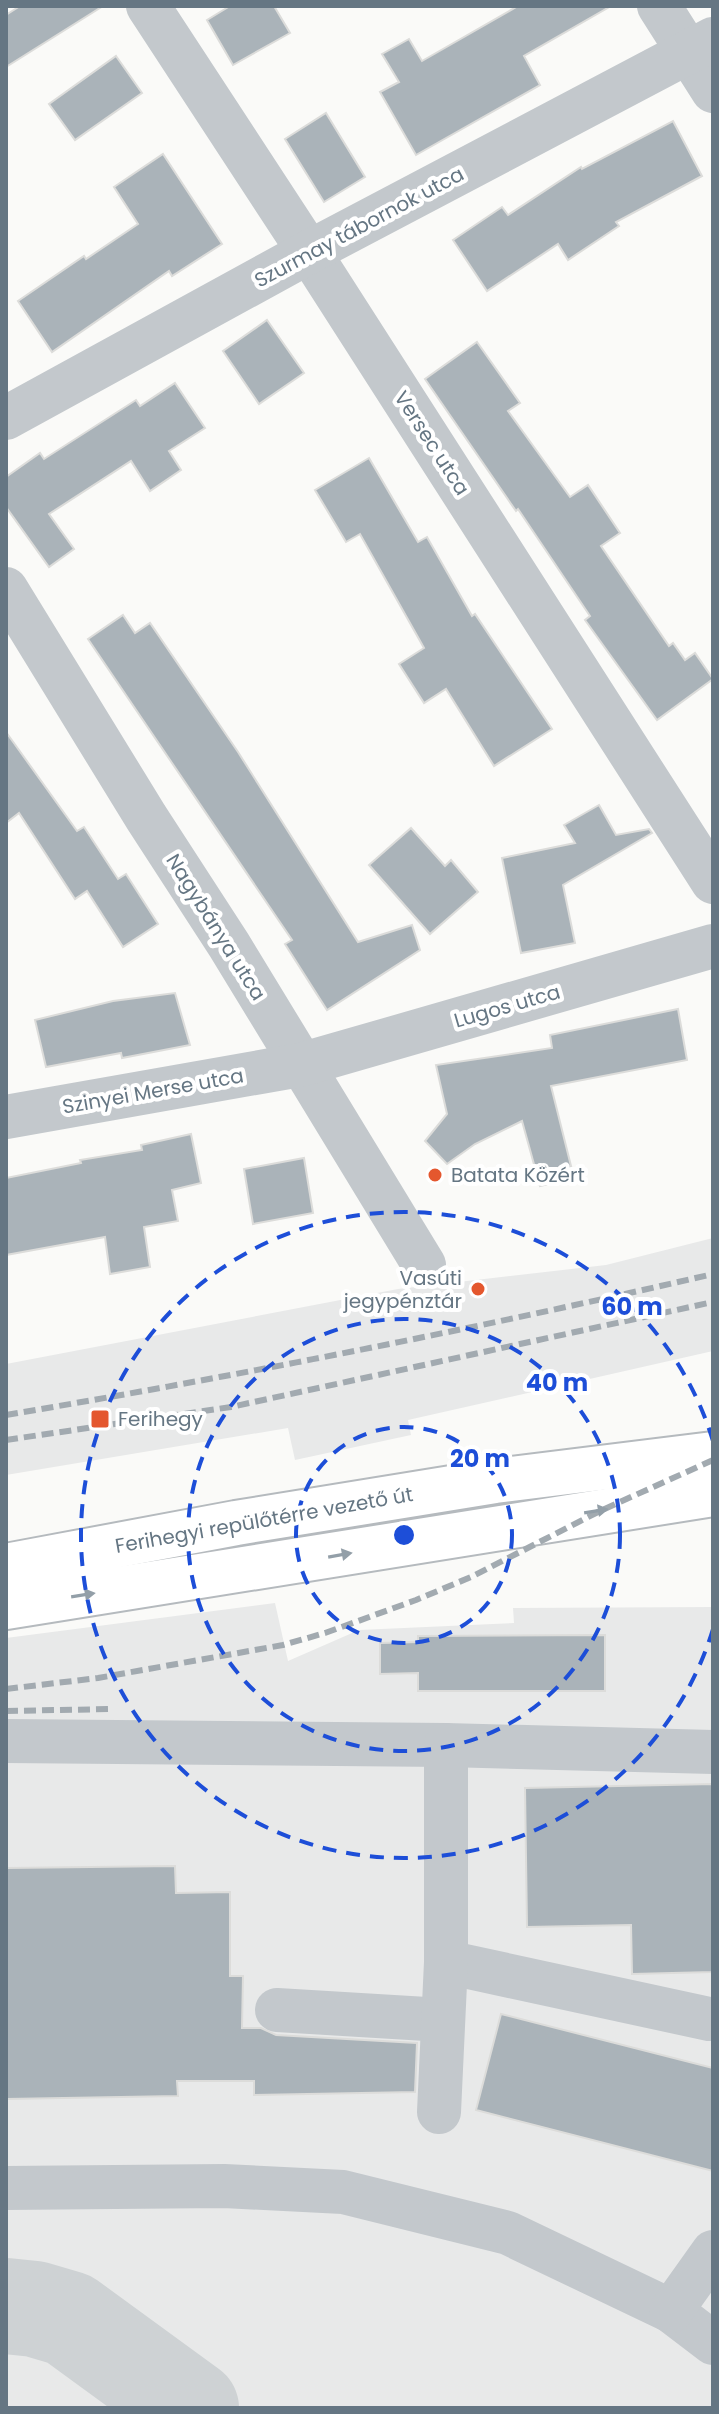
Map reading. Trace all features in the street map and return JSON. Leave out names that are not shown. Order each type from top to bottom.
[{"type":"main road","name":"Ferihegyi repülőtérre vezető út","points":[[6,1566],[236,1523],[481,1483],[713,1454]]},
{"type":"main road","points":[[6,1607],[713,1494]]},
{"type":"street","name":"Versec utca","points":[[148,6],[713,882]]},
{"type":"street","points":[[659,6],[700,45],[713,91]]},
{"type":"street","name":"Szurmay tábornok utca","points":[[6,418],[309,252],[700,45]]},
{"type":"street","name":"Nagybánya utca","points":[[6,589],[229,945],[424,1265]]},
{"type":"street","name":"Lugos utca","points":[[300,1065],[713,946]]},
{"type":"street","name":"Szinyei Merse utca","points":[[6,1117],[300,1065]]},
{"type":"street","points":[[6,1741],[446,1745],[713,1752]]},
{"type":"street","points":[[439,2112],[446,1962],[446,1745]]},
{"type":"street","points":[[446,1962],[709,2019]]},
{"type":"street","points":[[277,2010],[443,2020]]},
{"type":"street","points":[[6,2188],[224,2186],[343,2192],[508,2233],[671,2311],[713,2343]]},
{"type":"street","points":[[671,2311],[713,2252]]},
{"type":"shaded area","points":[[713,1238],[713,1351],[408,1420],[411,1435],[295,1460],[288,1428],[6,1475],[6,1364],[398,1289],[606,1265]]},
{"type":"shaded area","points":[[275,1603],[288,1661],[359,1630],[514,1623],[513,1608],[713,1607],[713,2408],[6,2408],[6,1638]]},
{"type":"building","points":[[20,6],[103,6],[6,67],[6,15]]},
{"type":"building","points":[[230,6],[274,6],[290,33],[233,65],[207,20]]},
{"type":"building","points":[[518,6],[611,6],[524,56],[540,85],[416,155],[380,92],[399,82],[382,54],[409,39],[422,61]]},
{"type":"building","points":[[116,56],[142,93],[75,140],[49,104]]},
{"type":"building","points":[[326,113],[365,177],[324,202],[285,139]]},
{"type":"building","points":[[673,121],[702,176],[616,222],[619,226],[568,260],[558,244],[487,291],[453,240],[502,207],[508,215],[581,167]]},
{"type":"building","points":[[163,154],[222,244],[172,276],[169,271],[52,352],[18,301],[138,224],[114,187]]},
{"type":"building","points":[[267,320],[304,373],[259,404],[223,351]]},
{"type":"building","points":[[477,342],[520,403],[508,411],[570,497],[588,485],[620,533],[601,546],[669,646],[673,643],[685,660],[695,653],[713,679],[657,720],[585,620],[590,616],[518,509],[516,511],[425,379]]},
{"type":"building","points":[[175,383],[205,428],[169,451],[181,470],[150,491],[131,461],[49,514],[74,549],[49,567],[6,507],[6,477],[40,453],[44,459],[136,400],[140,406]]},
{"type":"building","points":[[369,458],[418,542],[427,537],[472,616],[475,614],[552,729],[494,766],[446,689],[424,703],[399,664],[424,648],[360,534],[346,542],[315,490]]},
{"type":"building","points":[[123,615],[135,633],[150,623],[238,752],[358,942],[412,925],[420,950],[327,1010],[285,944],[292,940],[88,639]]},
{"type":"building","points":[[6,732],[77,831],[84,827],[118,879],[126,874],[158,924],[123,947],[87,891],[75,899],[19,813],[6,823]]},
{"type":"building","points":[[599,805],[616,835],[649,829],[652,833],[563,885],[575,943],[521,953],[502,858],[575,843],[564,825]]},
{"type":"building","points":[[411,828],[445,866],[451,860],[478,892],[430,934],[369,865]]},
{"type":"building","points":[[175,993],[190,1045],[122,1058],[121,1053],[46,1067],[35,1020],[113,1001]]},
{"type":"building","points":[[678,1009],[687,1060],[551,1086],[574,1178],[540,1186],[522,1121],[475,1144],[447,1164],[425,1141],[447,1114],[436,1065],[552,1048],[550,1035]]},
{"type":"building","points":[[191,1134],[201,1183],[172,1190],[178,1221],[144,1227],[150,1267],[110,1274],[105,1237],[6,1255],[6,1178],[81,1163],[80,1160],[142,1150],[141,1145]]},
{"type":"building","points":[[304,1158],[313,1213],[253,1224],[244,1169]]},
{"type":"building","points":[[605,1635],[605,1691],[418,1691],[418,1673],[380,1674],[380,1643],[418,1642],[418,1636]]},
{"type":"building","points":[[713,1784],[713,1972],[632,1974],[631,1925],[527,1927],[525,1788]]},
{"type":"building","points":[[175,1866],[176,1893],[230,1892],[230,1976],[243,1976],[242,2028],[261,2028],[276,2035],[417,2043],[415,2092],[254,2095],[254,2081],[177,2081],[178,2096],[6,2099],[6,1868]]},
{"type":"building","points":[[501,2014],[713,2068],[713,2171],[476,2110]]},
{"type":"taxiway","points":[[6,2306],[35,2309],[69,2319],[191,2408]]},
{"type":"railway","points":[[6,1415],[361,1350],[713,1274]]},
{"type":"railway","points":[[6,1440],[231,1407],[713,1302]]},
{"type":"railway","points":[[6,1689],[98,1678],[283,1645],[325,1633],[471,1577],[600,1511],[713,1460]]},
{"type":"railway","points":[[6,1711],[113,1709]]},
{"type":"place","name":"Batata Közért","points":[[435,1175]]},
{"type":"place","name":"Vasúti jegypénztár","points":[[478,1289]]},
{"type":"place","name":"Ferihegy","points":[[100,1419]]}]
